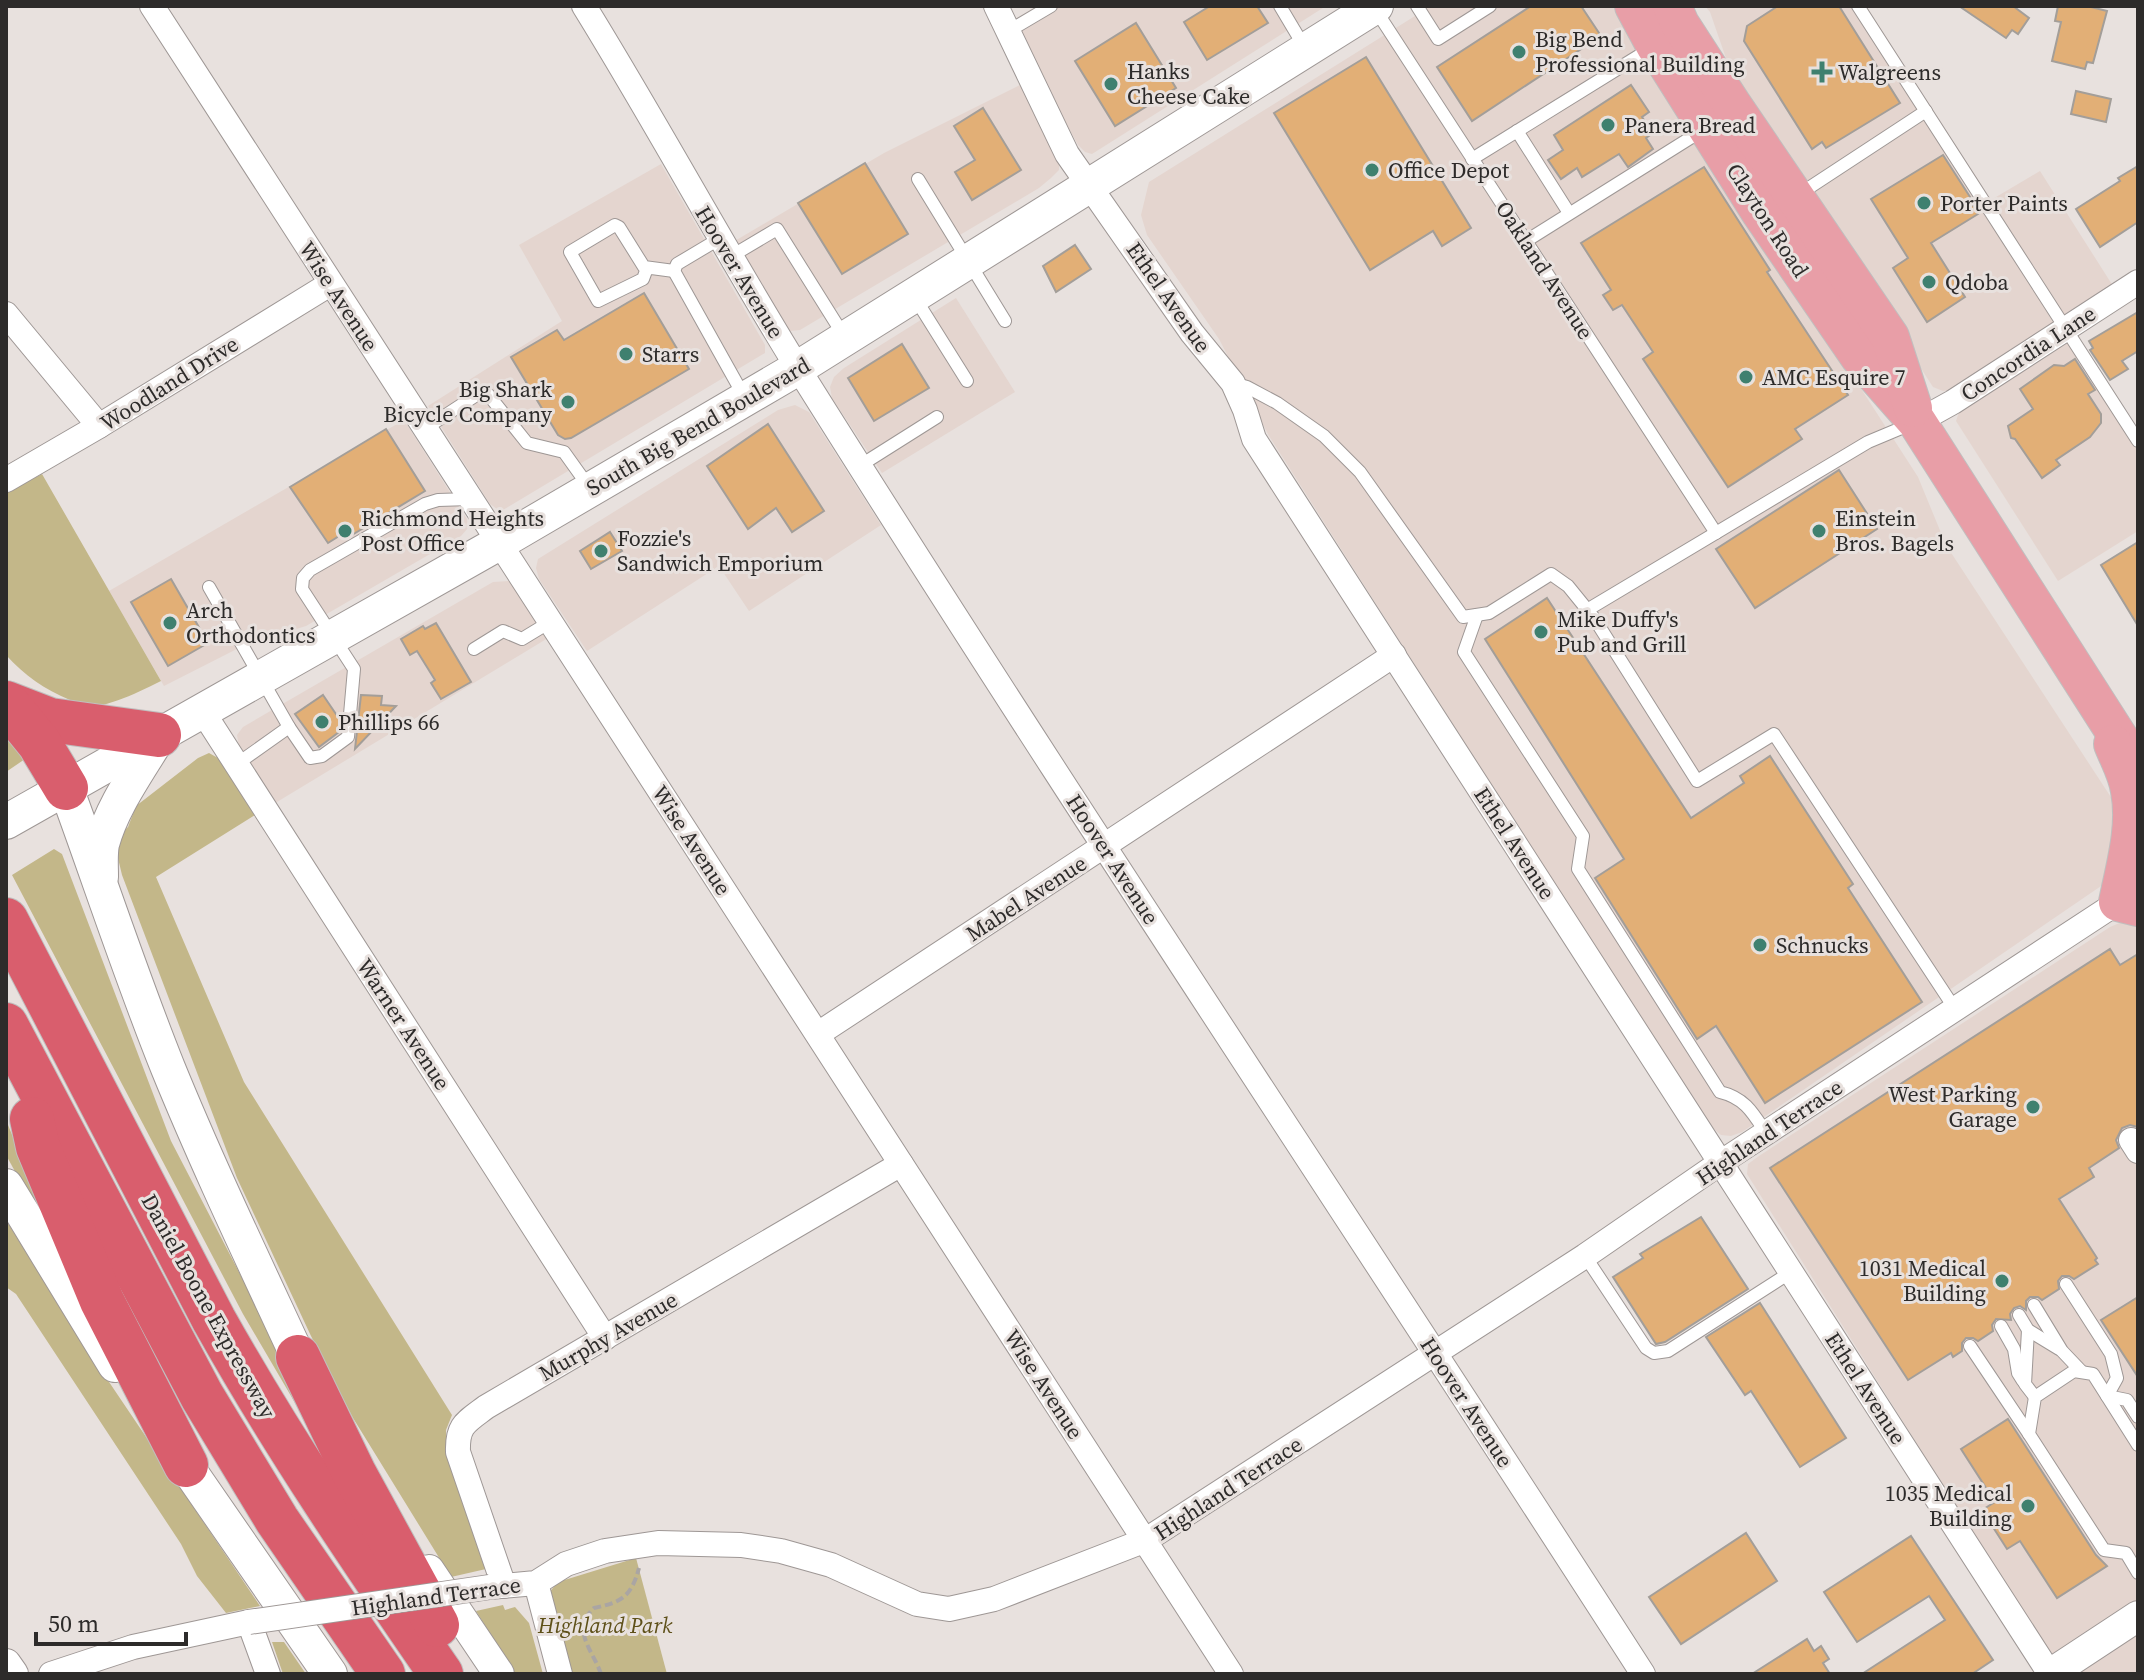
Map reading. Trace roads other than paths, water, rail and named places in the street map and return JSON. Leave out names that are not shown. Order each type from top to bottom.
[{"type":"highway","points":[[6,703],[50,720],[159,735]]},
{"type":"highway","points":[[6,703],[39,743],[66,788]]},
{"type":"highway","name":"Daniel Boone Expressway","points":[[6,920],[250,1385],[327,1508],[441,1674]]},
{"type":"highway","points":[[10,1032],[38,1147],[102,1301],[186,1465]]},
{"type":"highway","points":[[10,1032],[202,1396],[277,1520],[383,1674]]},
{"type":"highway","points":[[298,1357],[354,1473],[440,1631],[469,1674]]},
{"type":"main road","name":"Clayton Road","points":[[1634,6],[1655,45],[1761,213],[1859,356],[1917,422],[2138,768]]},
{"type":"main road","name":"Clayton Road","points":[[1672,6],[1718,83],[1890,337],[1917,422]]},
{"type":"main road","name":"South Big Bend Boulevard","points":[[10,820],[499,543],[798,368],[1375,7]]},
{"type":"main road","points":[[2101,711],[2130,788],[2131,899]]},
{"type":"main road","points":[[100,885],[101,847],[119,804],[159,735]]},
{"type":"main road","points":[[66,788],[169,1070],[298,1357]]},
{"type":"main road","points":[[6,1186],[120,1373],[330,1674]]},
{"type":"street","name":"Wise Avenue","points":[[152,6],[1231,1674]]},
{"type":"street","name":"Hoover Avenue","points":[[584,6],[798,368],[1104,846],[1643,1674]]},
{"type":"street","name":"Hoover Avenue","points":[[591,6],[601,33]]},
{"type":"street","name":"Ethel Avenue","points":[[996,6],[1067,154],[1192,333],[1233,383],[1254,439],[2050,1674]]},
{"type":"street","name":"Concordia Lane","points":[[1917,422],[2138,282]]},
{"type":"street","name":"Woodland Drive","points":[[6,480],[330,284]]},
{"type":"street","points":[[6,314],[99,426]]},
{"type":"street","name":"Mabel Avenue","points":[[818,1034],[1394,655]]},
{"type":"street","name":"Warner Avenue","points":[[203,712],[605,1338]]},
{"type":"street","name":"Highland Terrace","points":[[51,1674],[133,1647],[249,1622],[536,1583],[566,1564],[605,1551],[658,1543],[741,1545],[781,1551],[831,1565],[917,1604],[949,1609],[994,1599],[1146,1540],[1585,1256],[1955,1009],[2131,899]]},
{"type":"street","name":"Murphy Avenue","points":[[497,1586],[458,1452],[458,1434],[465,1423],[486,1407],[901,1164]]},
{"type":"street","points":[[298,1357],[427,1568],[499,1674]]},
{"type":"street","points":[[536,1583],[560,1674]]},
{"type":"street","points":[[2050,1674],[2138,1616]]},
{"type":"street","points":[[249,1622],[268,1674]]},
{"type":"street","points":[[6,1664],[13,1674]]},
{"type":"lane","points":[[1007,32],[1051,6]]},
{"type":"lane","points":[[1280,6],[1307,50]]},
{"type":"lane","points":[[1417,6],[1438,39],[1490,6]]},
{"type":"lane","points":[[1858,6],[2138,441]]},
{"type":"lane","name":"Oakland Avenue","points":[[1375,7],[1716,533]]},
{"type":"lane","points":[[1472,159],[1655,45]]},
{"type":"lane","points":[[1795,196],[1926,111]]},
{"type":"lane","points":[[1526,241],[1708,127]]},
{"type":"lane","points":[[1517,131],[1569,213]]},
{"type":"lane","points":[[918,179],[1005,321]]},
{"type":"lane","points":[[647,268],[643,279],[598,301],[570,252],[615,225],[647,268],[674,271]]},
{"type":"lane","points":[[674,271],[677,264],[777,229],[845,338]]},
{"type":"lane","points":[[674,271],[745,398]]},
{"type":"lane","points":[[914,296],[967,381]]},
{"type":"lane","points":[[1233,383],[1277,403],[1324,436],[1360,472],[1463,617],[1489,613],[1551,574],[1568,586],[1587,610],[1697,781],[1774,734],[1955,1009]]},
{"type":"lane","points":[[426,428],[478,394],[487,393],[527,443],[564,452],[591,489]]},
{"type":"lane","points":[[861,465],[937,417]]},
{"type":"lane","points":[[1587,610],[1868,442],[1917,422]]},
{"type":"lane","points":[[209,587],[289,727],[310,758],[322,756],[348,737],[354,669],[302,589],[303,578],[310,570],[425,504],[438,500],[470,499]]},
{"type":"lane","points":[[1477,615],[1464,652],[1583,836],[1578,869],[1720,1092],[1735,1096],[1747,1104],[1766,1133]]},
{"type":"lane","points":[[474,649],[503,631],[522,639],[550,622]]},
{"type":"lane","points":[[237,764],[289,727]]},
{"type":"lane","points":[[1585,1256],[1646,1348],[1654,1353],[1668,1351],[1791,1272]]},
{"type":"lane","points":[[2066,1284],[2111,1354],[2117,1378],[2107,1396]]},
{"type":"lane","points":[[2034,1305],[2062,1351],[2082,1372]]},
{"type":"lane","points":[[2019,1315],[2028,1330],[2062,1351]]},
{"type":"lane","points":[[2001,1326],[2014,1349],[2018,1373],[2035,1397],[2029,1434]]},
{"type":"lane","points":[[2025,1384],[2028,1330]]},
{"type":"lane","points":[[1970,1346],[2104,1550],[2126,1553],[2138,1573]]},
{"type":"lane","points":[[2035,1397],[2074,1371],[2093,1374],[2138,1445]]},
{"type":"lane","points":[[2107,1396],[2127,1400],[2138,1417]]},
{"type":"place","name":"Big Bend Professional Building","points":[[1519,52]]},
{"type":"place","name":"Walgreens","points":[[1822,72]]},
{"type":"place","name":"Hanks Cheese Cake","points":[[1111,84]]},
{"type":"place","name":"Panera Bread","points":[[1608,125]]},
{"type":"place","name":"Office Depot","points":[[1372,170]]},
{"type":"place","name":"Porter Paints","points":[[1924,203]]},
{"type":"place","name":"Qdoba","points":[[1929,282]]},
{"type":"place","name":"Starrs","points":[[626,354]]},
{"type":"place","name":"AMC Esquire 7","points":[[1746,377]]},
{"type":"place","name":"Big Shark Bicycle Company","points":[[568,402]]},
{"type":"place","name":"Richmond Heights Post Office","points":[[345,531]]},
{"type":"place","name":"Einstein Bros. Bagels","points":[[1819,531]]},
{"type":"place","name":"Fozzie's Sandwich Emporium","points":[[601,551]]},
{"type":"place","name":"Arch Orthodontics","points":[[170,623]]},
{"type":"place","name":"Mike Duffy's Pub and Grill","points":[[1541,632]]},
{"type":"place","name":"Phillips 66","points":[[322,722]]},
{"type":"place","name":"Schnucks","points":[[1760,945]]},
{"type":"place","name":"West Parking Garage","points":[[2033,1107]]},
{"type":"place","name":"1031 Medical Building","points":[[2002,1281]]},
{"type":"place","name":"1035 Medical Building","points":[[2028,1506]]},
{"type":"park label","name":"Highland Park","points":[[605,1625]]}]
